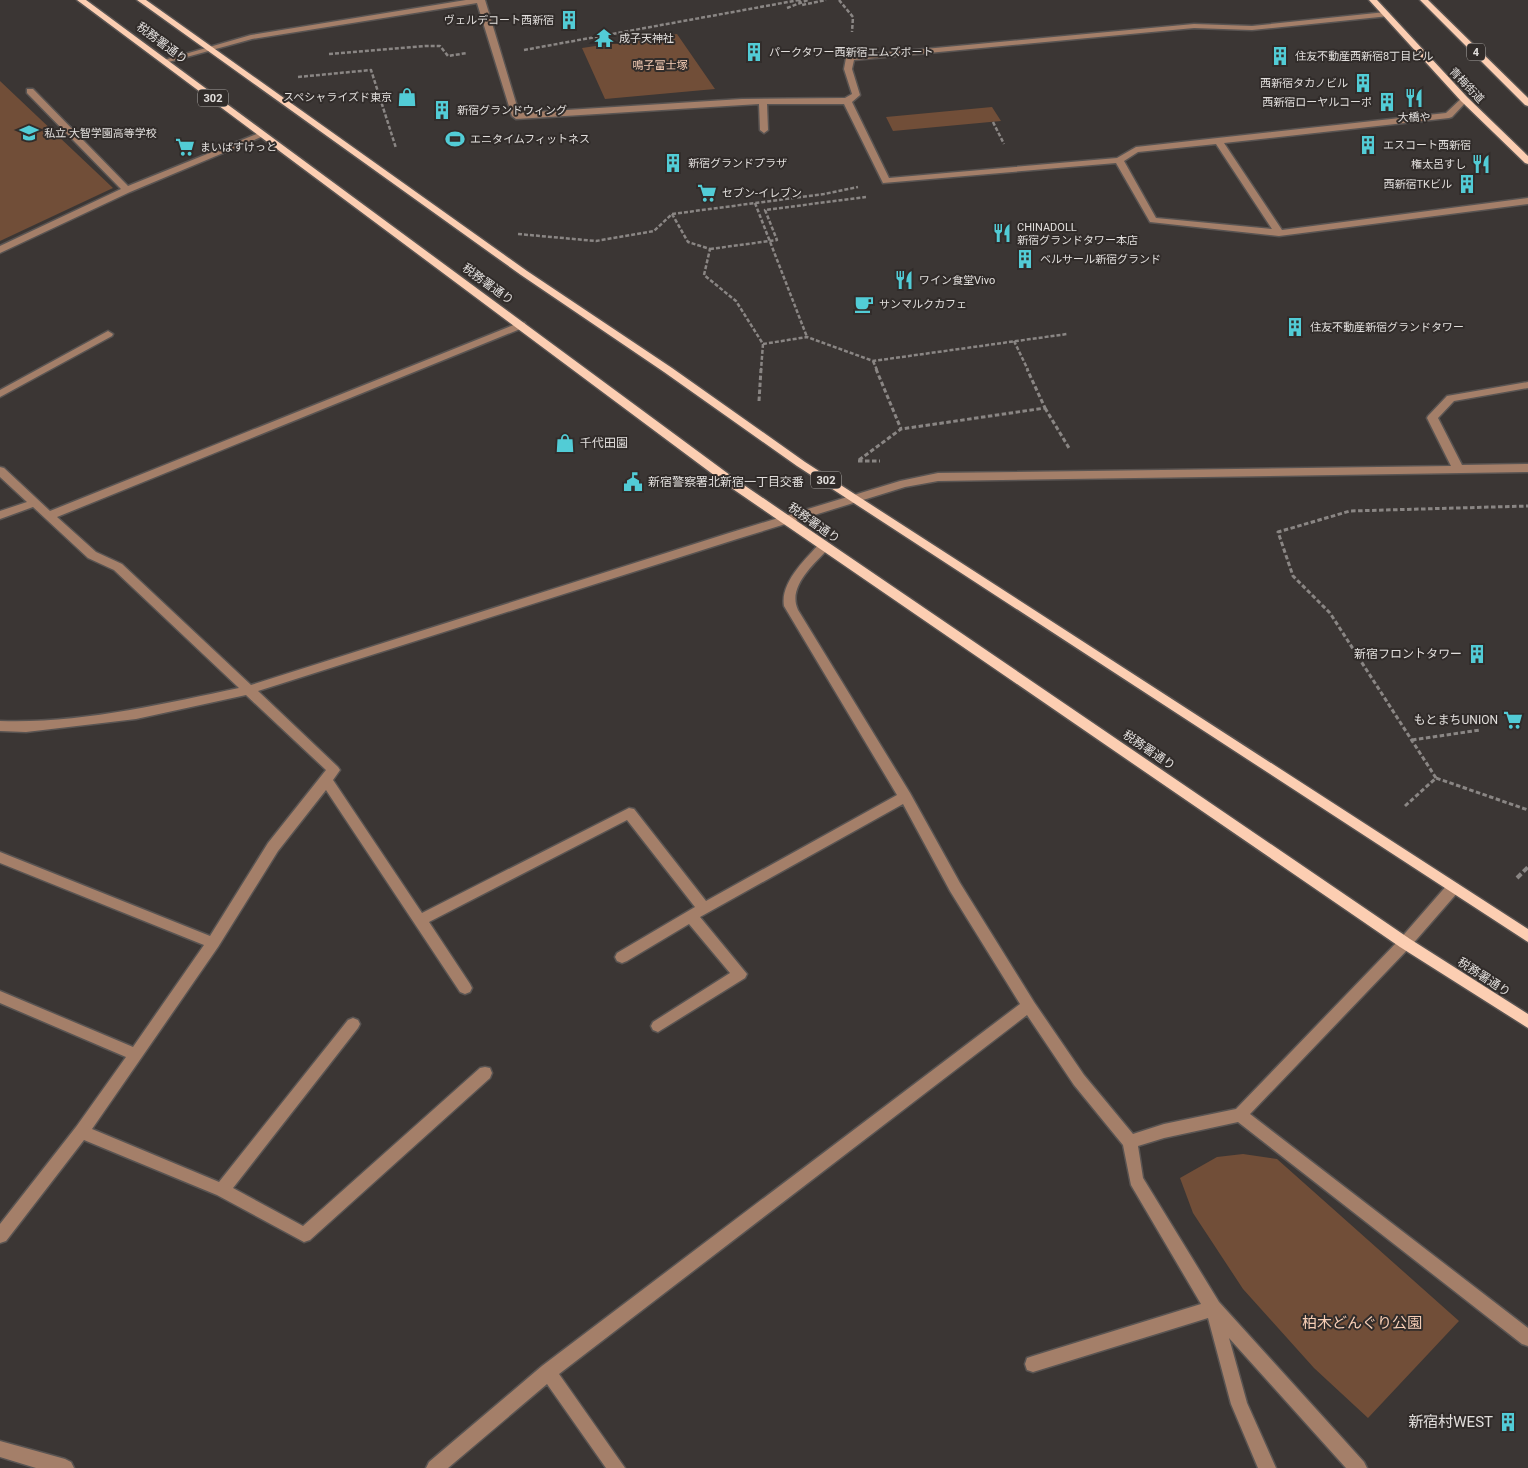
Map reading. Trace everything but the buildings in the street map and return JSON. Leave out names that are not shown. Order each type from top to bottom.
[{"type":"main road","name":"税務署通り","points":[[81,0],[787,520],[1405,942],[1528,1022]]},
{"type":"main road","name":"税務署通り","points":[[141,0],[524,273],[855,499],[1528,936]]},
{"type":"main road","name":"青梅街道","points":[[1373,0],[1464,99],[1528,161]]},
{"type":"main road","name":"4","points":[[1424,0],[1528,103]]},
{"type":"street","points":[[165,61],[211,50],[251,37],[481,0],[516,116],[763,102],[847,101],[856,95],[848,69],[850,58],[1194,26],[1252,28],[1386,14]]},
{"type":"street","points":[[30,92],[127,190]]},
{"type":"street","points":[[847,101],[886,181],[1120,160],[1136,150],[1449,115],[1464,99]]},
{"type":"street","points":[[763,102],[764,130]]},
{"type":"street","points":[[0,250],[127,190],[262,135]]},
{"type":"street","points":[[1219,142],[1279,233]]},
{"type":"street","points":[[1120,160],[1153,220],[1279,233],[1528,201]]},
{"type":"street","points":[[48,516],[521,325]]},
{"type":"street","points":[[0,394],[108,334]]},
{"type":"street","points":[[1458,468],[1432,418],[1451,398],[1528,385]]},
{"type":"street","points":[[0,726],[26,727],[136,714],[248,690],[855,499],[904,484],[938,477],[1528,468]]},
{"type":"street","points":[[0,472],[92,556],[118,567],[334,770],[273,847],[213,943],[81,1132],[0,1236]]},
{"type":"street","points":[[0,515],[34,503]]},
{"type":"street","points":[[824,546],[795,583],[789,602],[797,619],[905,797],[955,887],[1029,1006],[1079,1080],[1130,1142],[1136,1180],[1213,1308],[1358,1468]]},
{"type":"street","points":[[327,781],[465,988]]},
{"type":"street","points":[[622,957],[704,908],[905,797]]},
{"type":"street","points":[[421,920],[629,813],[704,908]]},
{"type":"street","points":[[0,857],[213,943]]},
{"type":"street","points":[[1130,1142],[1164,1131],[1240,1114],[1405,942],[1453,888]]},
{"type":"street","points":[[658,1026],[740,974],[691,916]]},
{"type":"street","points":[[0,997],[136,1055]]},
{"type":"street","points":[[435,1468],[548,1372],[1029,1006]]},
{"type":"street","points":[[222,1190],[353,1024]]},
{"type":"street","points":[[81,1132],[222,1190],[304,1235],[485,1073]]},
{"type":"street","points":[[1240,1114],[1528,1338]]},
{"type":"street","points":[[1033,1364],[1213,1308]]},
{"type":"street","points":[[1213,1308],[1239,1404],[1267,1468]]},
{"type":"street","points":[[548,1372],[616,1468]]},
{"type":"street","points":[[0,1449],[65,1468]]},
{"type":"path","points":[[328,54],[440,46],[448,56],[497,52],[808,0]]},
{"type":"path","points":[[799,1],[802,5],[826,0]]},
{"type":"path","points":[[839,0],[853,17],[850,58]]},
{"type":"path","points":[[787,8],[799,1]]},
{"type":"path","points":[[294,78],[371,70],[396,149]]},
{"type":"path","points":[[518,234],[596,241],[654,230],[672,214],[824,194],[886,181],[892,194],[765,210],[777,240],[710,250],[688,242],[672,214]]},
{"type":"path","points":[[755,203],[807,337]]},
{"type":"path","points":[[710,250],[704,275],[736,301],[763,344],[759,401]]},
{"type":"path","points":[[763,344],[807,337],[873,361],[1067,334]]},
{"type":"path","points":[[1014,341],[1045,408],[1073,455]]},
{"type":"path","points":[[873,361],[901,429]]},
{"type":"path","points":[[858,461],[901,429],[1045,408]]},
{"type":"path","points":[[1528,506],[1350,511],[1278,532],[1293,576],[1330,613],[1436,778],[1528,810]]},
{"type":"path","points":[[1412,740],[1480,730]]},
{"type":"path","points":[[1405,806],[1436,778]]},
{"type":"path","points":[[1518,878],[1528,867]]},
{"type":"green space","name":"鳴子富士塚","points":[[677,34],[715,89],[605,99],[582,48]]},
{"type":"green space","name":"私立 大智学園高等学校","points":[[0,81],[113,188],[0,241]]},
{"type":"green space","points":[[992,107],[1001,121],[893,131],[886,117]]},
{"type":"green space","name":"柏木どんぐり公園","points":[[1243,1154],[1277,1159],[1459,1321],[1368,1418],[1314,1368],[1243,1289],[1193,1213],[1180,1178],[1217,1157]]},
{"type":"place","name":"ヴェルデコート西新宿","points":[[569,20]]},
{"type":"place","name":"成子天神社","points":[[604,38]]},
{"type":"place","name":"パークタワー西新宿エムズポート","points":[[754,52]]},
{"type":"place","name":"住友不動産西新宿8丁目ビル","points":[[1280,56]]},
{"type":"place","name":"西新宿タカノビル","points":[[1363,83]]},
{"type":"place","name":"スペシャライズド東京","points":[[407,97]]},
{"type":"place","name":"大橋や","points":[[1414,98]]},
{"type":"place","name":"西新宿ローヤルコーポ","points":[[1387,102]]},
{"type":"place","name":"新宿グランドウィング","points":[[442,110]]},
{"type":"place","name":"私立 大智学園高等学校","points":[[29,133]]},
{"type":"place","name":"エニタイムフィットネス","points":[[455,139]]},
{"type":"place","name":"エスコート西新宿","points":[[1368,145]]},
{"type":"place","name":"まいばすけっと","points":[[185,147]]},
{"type":"place","name":"新宿グランドプラザ","points":[[673,163]]},
{"type":"place","name":"権太呂すし","points":[[1481,164]]},
{"type":"place","name":"西新宿TKビル","points":[[1467,184]]},
{"type":"place","name":"セブン-イレブン","points":[[707,193]]},
{"type":"place","name":"CHINADOLL 新宿グランドタワー本店","points":[[1002,233]]},
{"type":"place","name":"ベルサール新宿グランド","points":[[1025,259]]},
{"type":"place","name":"ワイン食堂Vivo","points":[[904,280]]},
{"type":"place","name":"サンマルクカフェ","points":[[864,304]]},
{"type":"place","name":"住友不動産新宿グランドタワー","points":[[1295,327]]},
{"type":"place","name":"千代田園","points":[[565,443]]},
{"type":"place","name":"新宿警察署北新宿一丁目交番","points":[[633,482]]},
{"type":"place","name":"新宿フロントタワー","points":[[1477,654]]},
{"type":"place","name":"もとまちUNION","points":[[1513,720]]},
{"type":"place","name":"新宿村WEST","points":[[1508,1422]]}]
